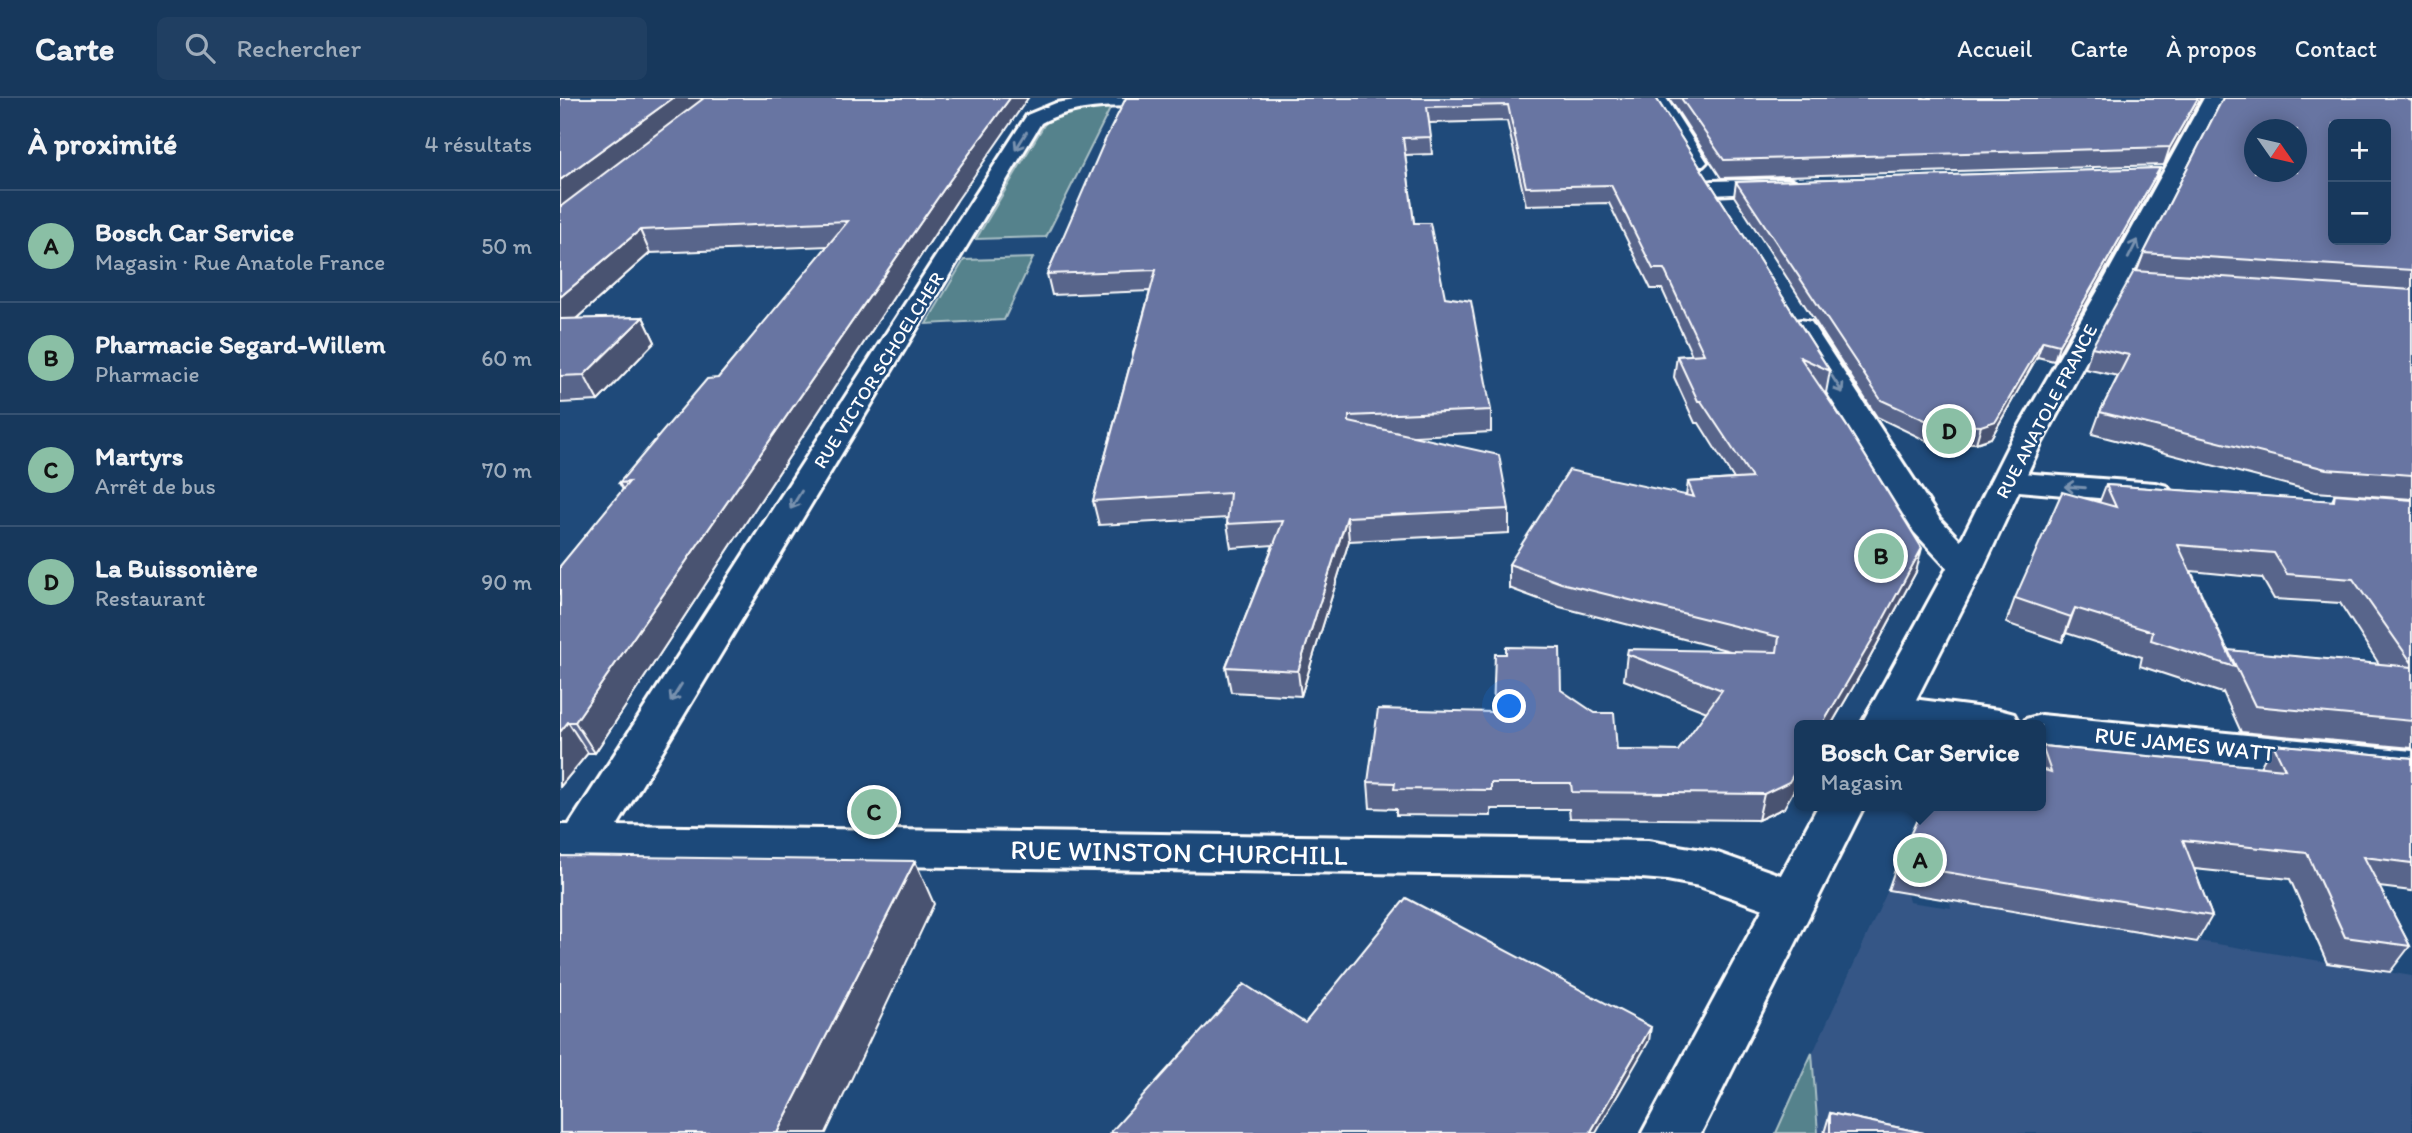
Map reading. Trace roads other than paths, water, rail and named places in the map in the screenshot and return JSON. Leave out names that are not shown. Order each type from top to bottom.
[{"type":"street","points":[[1657,98],[1719,199],[1804,185]]},
{"type":"street","name":"RUE ANATOLE FRANCE","points":[[1886,718],[1966,566],[2007,481],[2128,283],[2161,174],[2213,98]]},
{"type":"street","name":"RUE VICTOR SCHOELCHER","points":[[571,843],[1034,119],[1052,108],[1075,104],[1199,100]]},
{"type":"street","points":[[1785,303],[1926,525],[1966,566]]},
{"type":"street","points":[[2007,481],[2184,495]]},
{"type":"street","points":[[1886,718],[1918,720]]},
{"type":"street","name":"RUE JAMES WATT","points":[[2046,730],[2412,767]]},
{"type":"street","points":[[1671,1133],[1838,811]]},
{"type":"street","name":"RUE WINSTON CHURCHILL","points":[[571,843],[1640,859],[1665,861],[1724,873],[1792,898]]},
{"type":"place","name":"La Buissonière","points":[[1949,431]]},
{"type":"place","name":"Pharmacie Segard-Willem","points":[[1881,556]]},
{"type":"place","name":"Martyrs","points":[[874,812]]},
{"type":"place","name":"Bosch Car Service","points":[[1920,860]]}]
